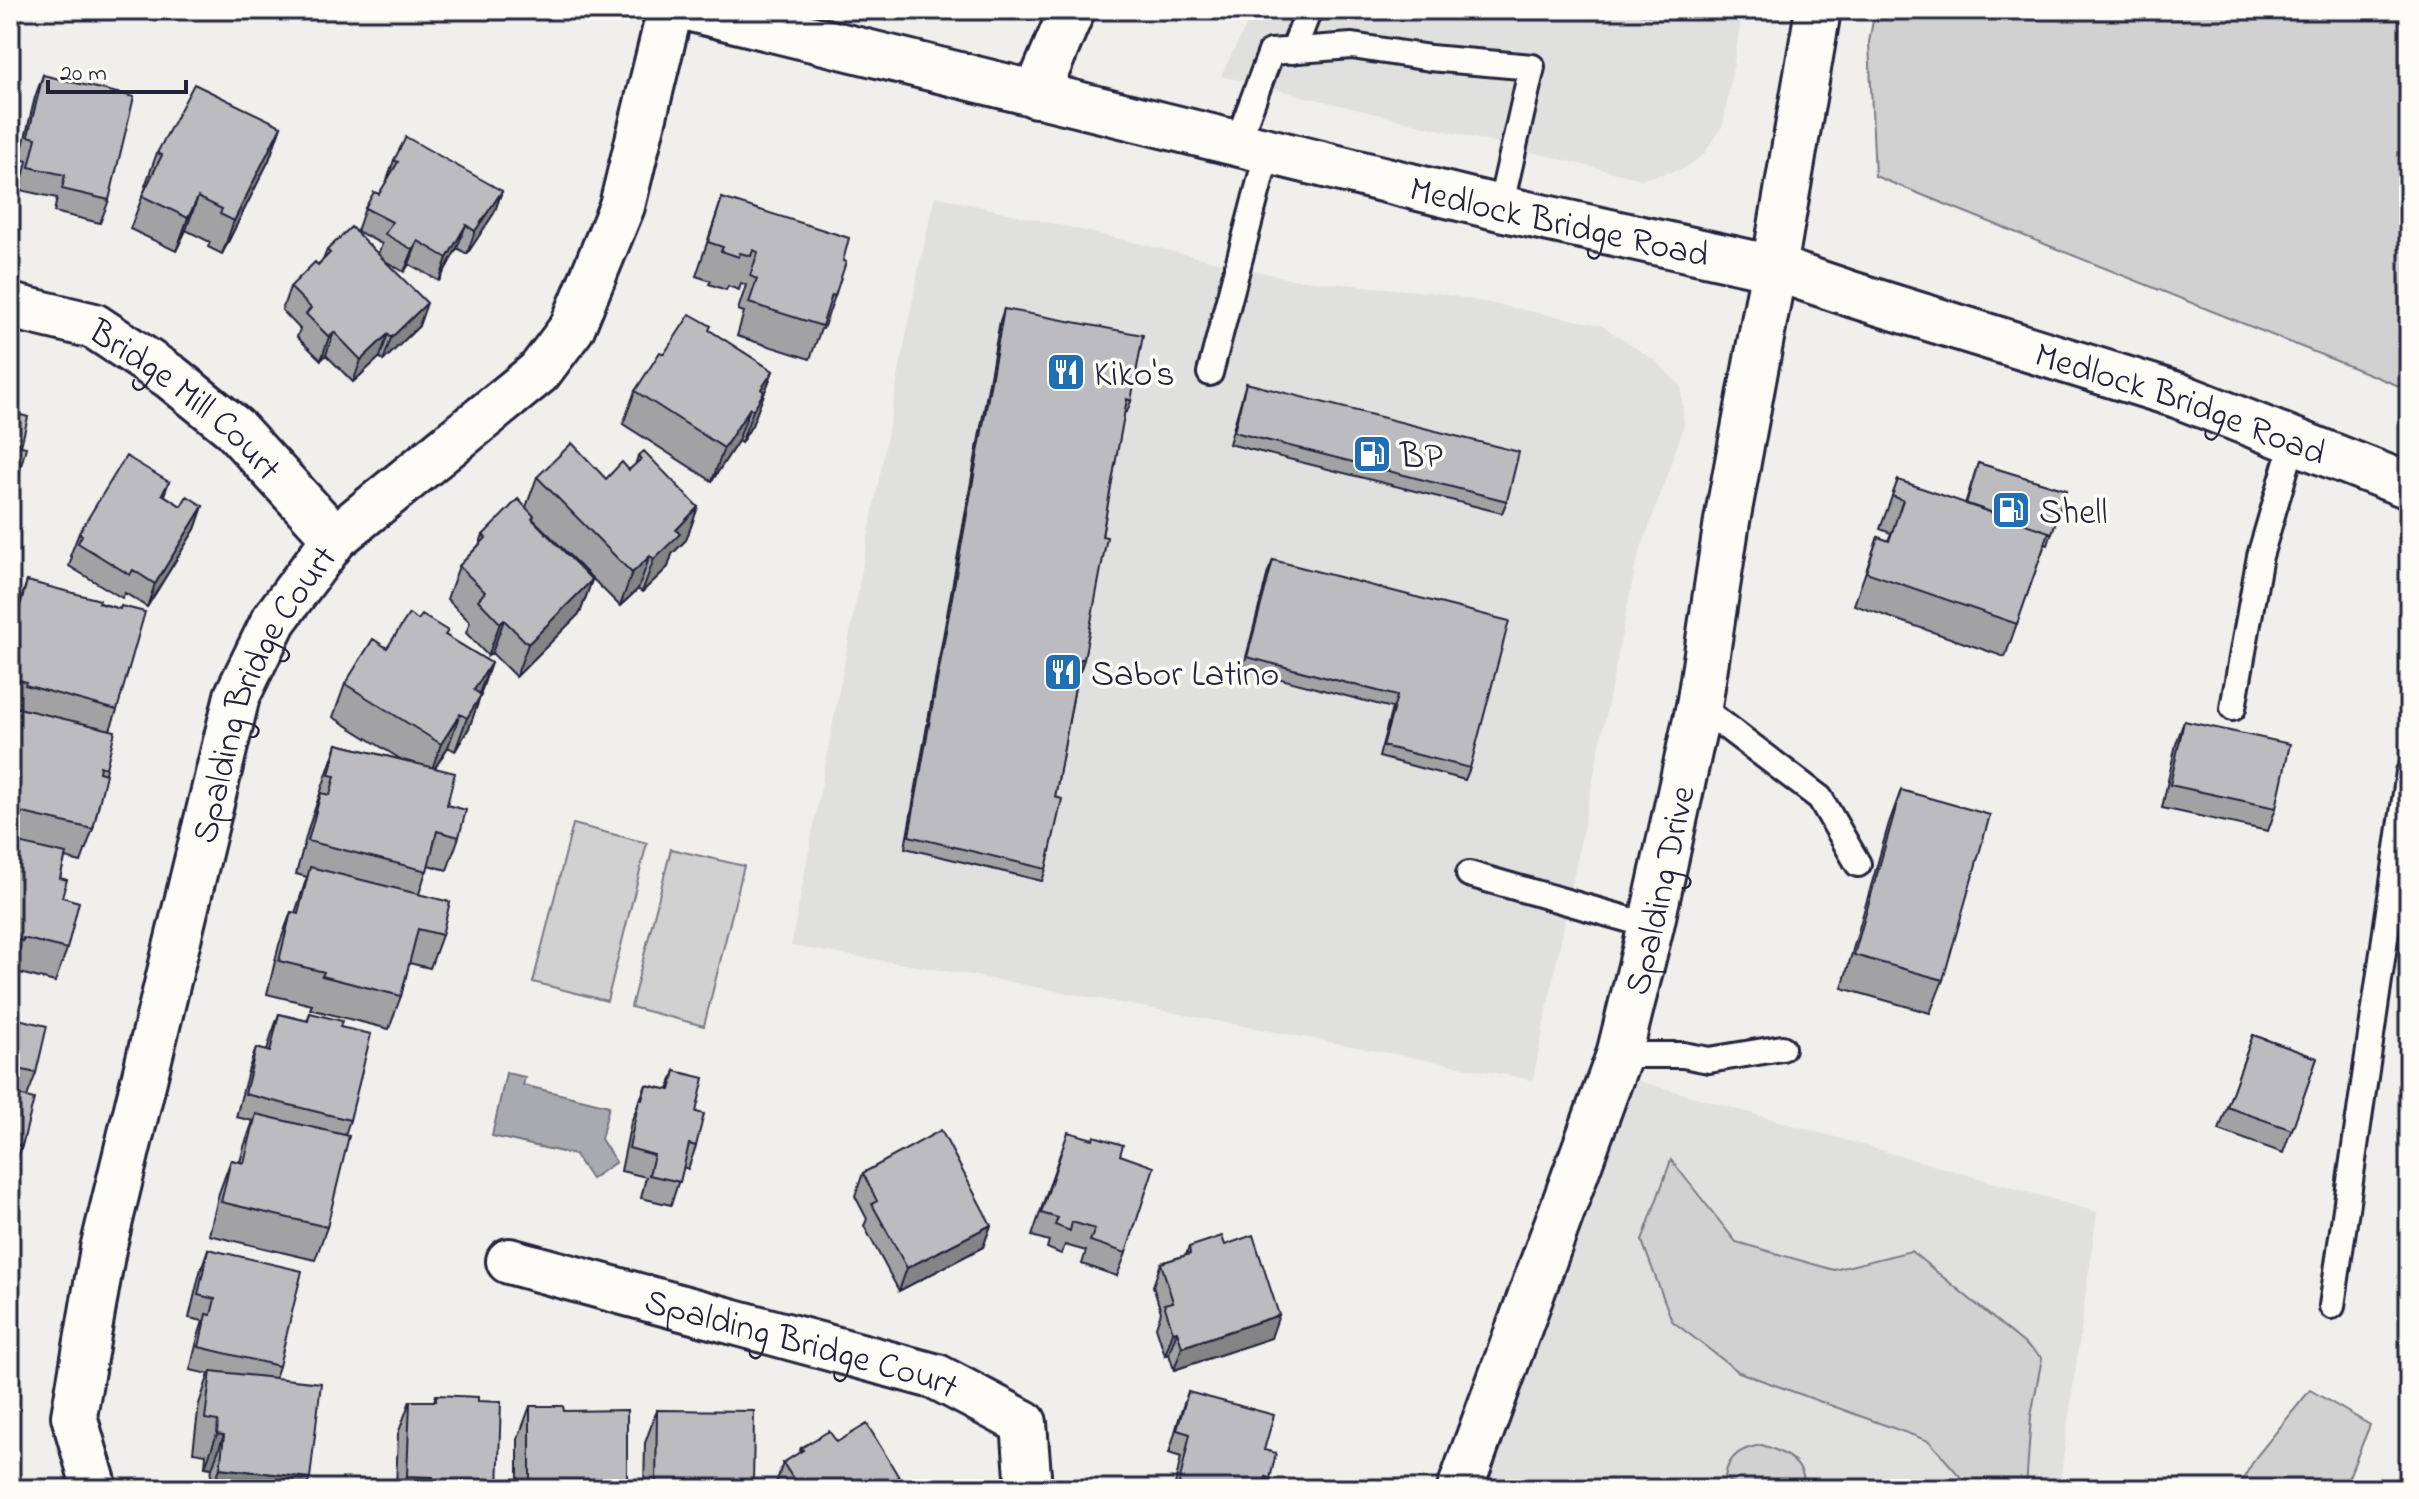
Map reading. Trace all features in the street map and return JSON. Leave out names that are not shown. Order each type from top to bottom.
[{"type":"main road","name":"Spalding Bridge Court","points":[[95,1489],[74,1416],[103,1249],[237,696],[274,620],[335,538],[539,372],[572,328],[622,206],[670,10]]},
{"type":"main road","name":"Medlock Bridge Road","points":[[695,10],[1500,208],[1774,268],[2177,395],[2409,486]]},
{"type":"main road","points":[[1036,95],[1072,10]]},
{"type":"main road","name":"Spalding Drive","points":[[1460,1489],[1619,1055],[1651,926],[1699,706],[1727,521],[1818,10]]},
{"type":"main road","name":"Bridge Mill Court","points":[[10,306],[94,326],[171,377],[234,428],[335,538]]},
{"type":"main road","name":"Spalding Bridge Court","points":[[509,1261],[937,1377],[1024,1423],[1029,1489]]},
{"type":"lane","points":[[1293,51],[1309,10]]},
{"type":"lane","points":[[1210,373],[1271,52],[1352,46],[1430,58],[1532,67],[1500,208]]},
{"type":"lane","points":[[2233,708],[2260,556],[2294,440]]},
{"type":"lane","points":[[1699,706],[1820,798],[1858,864]]},
{"type":"lane","points":[[2332,1306],[2409,772]]},
{"type":"lane","points":[[1469,874],[1651,926]]},
{"type":"lane","points":[[1619,1055],[1683,1055],[1709,1060],[1782,1048]]},
{"type":"shaded area","points":[[1254,10],[1743,10],[1723,125],[1704,154],[1684,169],[1641,179],[1221,76]]},
{"type":"shaded area","points":[[1875,10],[2409,10],[2409,390],[1875,176],[1869,42]]},
{"type":"shaded area","points":[[935,196],[1291,279],[1437,293],[1601,325],[1654,360],[1681,386],[1684,426],[1636,564],[1533,1080],[965,974],[791,946]]},
{"type":"shaded area","points":[[573,824],[647,843],[607,1001],[533,982]]},
{"type":"shaded area","points":[[671,849],[744,866],[704,1026],[631,1007]]},
{"type":"shaded area","points":[[506,1073],[525,1077],[523,1085],[609,1106],[601,1139],[616,1162],[591,1179],[575,1155],[492,1136]]},
{"type":"shaded area","points":[[1618,1075],[2097,1212],[2059,1489],[1462,1489]]},
{"type":"shaded area","points":[[1671,1160],[1736,1242],[1834,1270],[1911,1251],[2042,1358],[2031,1416],[2026,1489],[1971,1489],[1929,1441],[1739,1372],[1672,1321],[1642,1241]]},
{"type":"shaded area","points":[[2310,1390],[2370,1425],[2344,1489],[2237,1489],[2256,1457]]},
{"type":"shaded area","points":[[1762,1445],[1786,1455],[1798,1465],[1804,1489],[1752,1490],[1725,1477],[1729,1463],[1737,1454]]},
{"type":"building","points":[[43,75],[134,97],[109,200],[62,189],[65,175],[29,167],[36,138],[28,136]]},
{"type":"building","points":[[194,84],[281,126],[234,221],[220,214],[222,209],[198,197],[188,218],[142,196],[162,155],[157,153]]},
{"type":"building","points":[[406,137],[502,191],[475,231],[466,225],[447,258],[418,241],[413,250],[385,234],[392,222],[365,208],[374,192],[379,194],[398,162],[394,160]]},
{"type":"building","points":[[722,198],[849,238],[843,261],[846,262],[822,326],[749,303],[757,279],[750,276],[758,252],[753,250],[751,256],[740,253],[739,257],[721,251],[723,247],[708,242]]},
{"type":"building","points":[[351,227],[427,303],[391,338],[388,334],[361,360],[334,332],[329,337],[306,314],[311,308],[290,287],[315,262],[318,265],[330,253],[327,250]]},
{"type":"building","points":[[1004,309],[1143,335],[1131,401],[1127,399],[1102,536],[1107,537],[1084,659],[1080,659],[1055,797],[1062,799],[1046,869],[909,836]]},
{"type":"building","points":[[690,314],[711,326],[709,330],[773,371],[761,389],[764,392],[753,410],[750,408],[724,448],[635,391]]},
{"type":"building","name":"BP","points":[[1246,383],[1519,452],[1507,501],[1234,432]]},
{"type":"building","points":[[10,412],[28,417],[21,446],[26,447],[18,477],[12,476],[10,485]]},
{"type":"building","points":[[572,443],[606,479],[622,462],[629,470],[641,459],[638,456],[644,451],[698,507],[676,530],[680,534],[654,559],[650,556],[632,573],[537,477]]},
{"type":"building","points":[[126,456],[169,482],[162,494],[181,506],[187,496],[203,506],[155,584],[133,570],[130,575],[78,543],[82,535],[79,533]]},
{"type":"building","name":"Shell","points":[[1978,463],[2066,490],[2052,533],[1966,504]]},
{"type":"building","points":[[1898,480],[2049,532],[2017,624],[1866,572],[1878,537],[1889,541],[1903,500],[1892,496]]},
{"type":"building","points":[[518,499],[534,516],[532,519],[592,580],[528,644],[504,620],[500,623],[478,600],[485,592],[459,566],[486,538],[483,535]]},
{"type":"building","points":[[1273,560],[1509,621],[1470,768],[1383,746],[1397,696],[1247,657]]},
{"type":"building","points":[[27,581],[100,600],[99,603],[120,609],[121,606],[145,612],[117,710],[25,685],[26,682],[10,677],[10,642]]},
{"type":"building","points":[[409,614],[418,620],[422,615],[448,631],[445,635],[491,663],[474,690],[481,695],[467,718],[460,714],[441,744],[345,684],[373,639],[387,648]]},
{"type":"building","points":[[10,706],[115,731],[106,768],[100,766],[99,772],[106,774],[93,829],[10,810]]},
{"type":"building","points":[[2184,721],[2290,744],[2276,808],[2170,785]]},
{"type":"building","points":[[337,744],[455,773],[447,805],[466,810],[459,837],[437,831],[427,871],[308,841],[321,793],[330,795],[335,776],[329,775]]},
{"type":"building","points":[[1901,790],[1990,815],[1943,980],[1854,955]]},
{"type":"building","points":[[10,841],[66,854],[60,878],[67,880],[62,897],[79,902],[67,949],[23,938],[23,941],[10,938]]},
{"type":"building","points":[[310,867],[450,902],[442,935],[418,929],[401,996],[322,976],[324,972],[279,961],[291,912],[298,914]]},
{"type":"building","points":[[310,1013],[342,1021],[340,1027],[371,1034],[350,1120],[245,1094],[256,1048],[270,1052],[279,1014],[308,1021]]},
{"type":"building","points":[[10,1017],[47,1026],[36,1073],[10,1067]]},
{"type":"building","points":[[2253,1035],[2317,1058],[2292,1130],[2227,1107]]},
{"type":"building","points":[[675,1071],[704,1078],[696,1112],[704,1114],[696,1146],[689,1144],[680,1182],[649,1175],[654,1155],[629,1148],[639,1100],[642,1100],[646,1085],[670,1090]]},
{"type":"building","points":[[10,1093],[34,1099],[22,1146],[10,1143]]},
{"type":"building","points":[[256,1114],[349,1136],[327,1227],[221,1202],[231,1160],[244,1163]]},
{"type":"building","points":[[941,1130],[991,1225],[907,1268],[872,1204],[877,1201],[863,1173]]},
{"type":"building","points":[[1068,1132],[1123,1145],[1120,1155],[1154,1167],[1126,1253],[1090,1241],[1095,1229],[1072,1222],[1070,1231],[1055,1225],[1058,1218],[1041,1213]]},
{"type":"building","points":[[1253,1235],[1279,1315],[1182,1347],[1177,1331],[1173,1332],[1164,1304],[1173,1302],[1161,1263],[1190,1254],[1189,1247],[1222,1236],[1225,1245]]},
{"type":"building","points":[[208,1249],[302,1271],[279,1366],[199,1347],[206,1314],[211,1315],[215,1299],[198,1295]]},
{"type":"building","points":[[211,1371],[321,1383],[310,1478],[220,1468],[224,1435],[217,1434],[218,1421],[205,1419]]},
{"type":"building","points":[[1188,1392],[1274,1415],[1264,1450],[1276,1453],[1270,1479],[1266,1477],[1263,1489],[1198,1489],[1179,1484],[1190,1434],[1177,1430]]},
{"type":"building","points":[[436,1395],[478,1397],[478,1401],[501,1402],[498,1489],[453,1489],[453,1483],[433,1483],[433,1477],[407,1476],[410,1401],[436,1401]]},
{"type":"building","points":[[530,1406],[563,1406],[564,1411],[627,1410],[627,1489],[530,1489]]},
{"type":"building","points":[[657,1410],[754,1411],[753,1489],[656,1489]]},
{"type":"building","points":[[867,1424],[906,1489],[800,1489],[783,1463],[829,1431],[837,1442]]},
{"type":"place","name":"Kiko's","points":[[1066,372]]},
{"type":"place","name":"BP","points":[[1372,454]]},
{"type":"place","name":"Shell","points":[[2011,510]]},
{"type":"place","name":"Sabor Latino","points":[[1063,672]]}]
